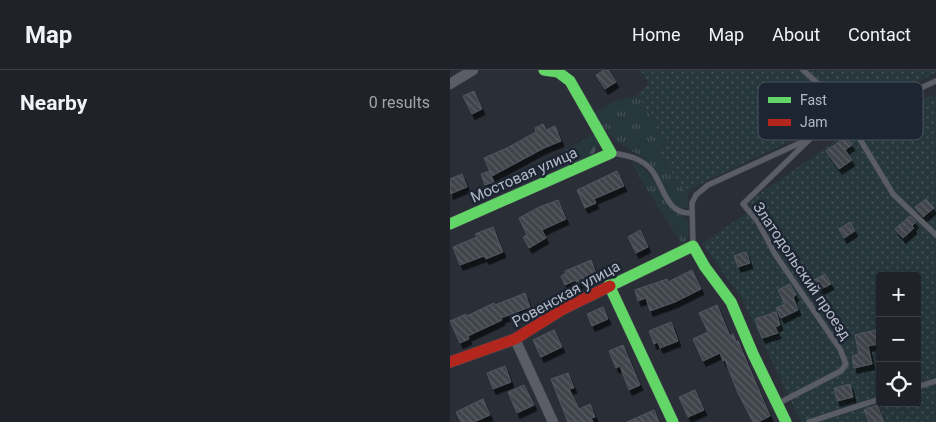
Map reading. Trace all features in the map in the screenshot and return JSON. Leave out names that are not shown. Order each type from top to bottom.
[{"type":"street","points":[[450,84],[473,70]]},
{"type":"street","points":[[544,70],[558,72],[570,81],[611,153]]},
{"type":"street","name":"Мостовая улица","points":[[450,224],[611,153]]},
{"type":"street","points":[[693,246],[705,267],[731,302],[753,354],[786,422]]},
{"type":"street","name":"Ровенская улица","points":[[450,362],[515,339],[562,309],[693,246]]},
{"type":"street","points":[[609,285],[673,422]]},
{"type":"street","points":[[515,339],[554,422]]},
{"type":"lane","points":[[802,70],[816,82]]},
{"type":"lane","points":[[923,87],[936,81]]},
{"type":"lane","points":[[693,246],[692,203],[696,195],[708,185],[807,140]]},
{"type":"lane","name":"Златодольский проезд","points":[[776,404],[841,371],[846,364],[840,349],[775,254],[758,222],[743,204],[809,140]]},
{"type":"lane","points":[[860,140],[892,194],[936,234]]},
{"type":"lane","points":[[611,153],[632,156],[641,161],[653,172],[672,205],[684,213],[692,212]]},
{"type":"lane","points":[[921,386],[936,381]]},
{"type":"lane","points":[[809,422],[876,400]]},
{"type":"green space","points":[[640,70],[936,70],[936,73],[917,82],[758,82],[758,140],[793,140],[708,180],[690,190],[688,196],[657,150],[665,142],[638,95],[649,83]]},
{"type":"green space","points":[[936,94],[936,422],[801,422],[741,297],[702,244],[748,212],[752,199],[837,140],[923,140],[923,100]]},
{"type":"green space","points":[[638,95],[666,142],[657,150],[688,196],[686,208],[681,209],[670,200],[656,171],[644,158],[617,142],[605,130],[593,113],[613,102]]},
{"type":"green space","points":[[595,134],[599,144],[592,156],[557,172],[550,159]]},
{"type":"green space","points":[[631,161],[641,166],[648,173],[670,205],[687,219],[687,240],[683,246],[643,183]]},
{"type":"building","points":[[604,70],[608,70],[616,82],[605,89],[596,75]]},
{"type":"building","points":[[474,91],[482,109],[472,114],[463,96]]},
{"type":"building","points":[[543,124],[546,130],[555,126],[561,141],[492,176],[484,158],[536,132],[535,128]]},
{"type":"building","points":[[842,140],[848,140],[852,145],[845,150],[852,160],[839,169],[826,151]]},
{"type":"building","points":[[489,171],[494,182],[485,185],[481,174]]},
{"type":"building","points":[[617,171],[624,186],[594,199],[596,203],[585,208],[577,190]]},
{"type":"building","points":[[462,174],[467,187],[450,194],[450,179]]},
{"type":"building","points":[[926,199],[934,208],[923,217],[915,207]]},
{"type":"building","points":[[558,200],[566,219],[542,230],[546,238],[529,248],[523,237],[527,235],[519,218],[539,207]]},
{"type":"building","points":[[910,216],[916,222],[912,226],[914,228],[903,238],[895,229]]},
{"type":"building","points":[[850,222],[855,231],[844,238],[839,229]]},
{"type":"building","points":[[493,227],[503,252],[486,259],[484,256],[460,265],[453,247],[477,237],[475,234]]},
{"type":"building","points":[[640,230],[648,247],[636,253],[628,237]]},
{"type":"building","points":[[746,252],[750,263],[738,267],[734,256]]},
{"type":"building","points":[[591,260],[597,276],[577,284],[576,280],[565,285],[561,276],[566,273],[565,271]]},
{"type":"building","points":[[692,270],[701,289],[675,302],[650,311],[646,298],[638,301],[635,290],[667,279],[668,282]]},
{"type":"building","points":[[825,274],[831,284],[819,290],[814,280]]},
{"type":"building","points":[[790,284],[796,295],[793,297],[798,310],[781,318],[776,308],[785,304],[778,290]]},
{"type":"building","points":[[525,293],[530,307],[501,318],[502,320],[468,336],[469,339],[460,343],[450,321]]},
{"type":"building","points":[[717,305],[730,336],[733,334],[736,341],[738,341],[770,416],[758,422],[753,422],[720,353],[703,361],[693,339],[708,332],[699,313]]},
{"type":"building","points":[[603,307],[608,319],[592,326],[587,314]]},
{"type":"building","points":[[776,312],[780,325],[775,327],[778,333],[762,338],[755,319]]},
{"type":"building","points":[[671,322],[678,341],[660,348],[658,342],[654,344],[649,331]]},
{"type":"building","points":[[554,330],[562,347],[541,357],[533,340]]},
{"type":"building","points":[[876,330],[876,345],[868,346],[872,364],[854,368],[852,356],[859,354],[855,335]]},
{"type":"building","points":[[623,345],[640,385],[629,390],[620,366],[616,368],[609,351]]},
{"type":"building","points":[[505,366],[511,382],[493,389],[487,373]]},
{"type":"building","points":[[568,373],[574,388],[569,389],[579,409],[590,404],[595,417],[591,418],[593,422],[568,422],[551,379]]},
{"type":"building","points":[[850,384],[853,397],[837,401],[834,388]]},
{"type":"building","points":[[524,385],[534,405],[517,413],[508,392]]},
{"type":"building","points":[[695,390],[704,410],[688,417],[679,397]]},
{"type":"building","points":[[483,399],[490,415],[474,422],[461,422],[456,412]]},
{"type":"building","points":[[876,405],[884,422],[869,422],[864,410]]},
{"type":"building","points":[[654,410],[659,422],[627,422]]},
{"type":"traffic: fast","points":[[450,224],[611,153],[570,81],[558,72],[544,70]]},
{"type":"traffic: fast","points":[[610,286],[693,246],[705,267],[731,302],[753,354],[786,422]]},
{"type":"traffic: fast","points":[[609,285],[673,422]]},
{"type":"traffic: jam","points":[[450,362],[515,339],[563,309],[610,286]]}]
